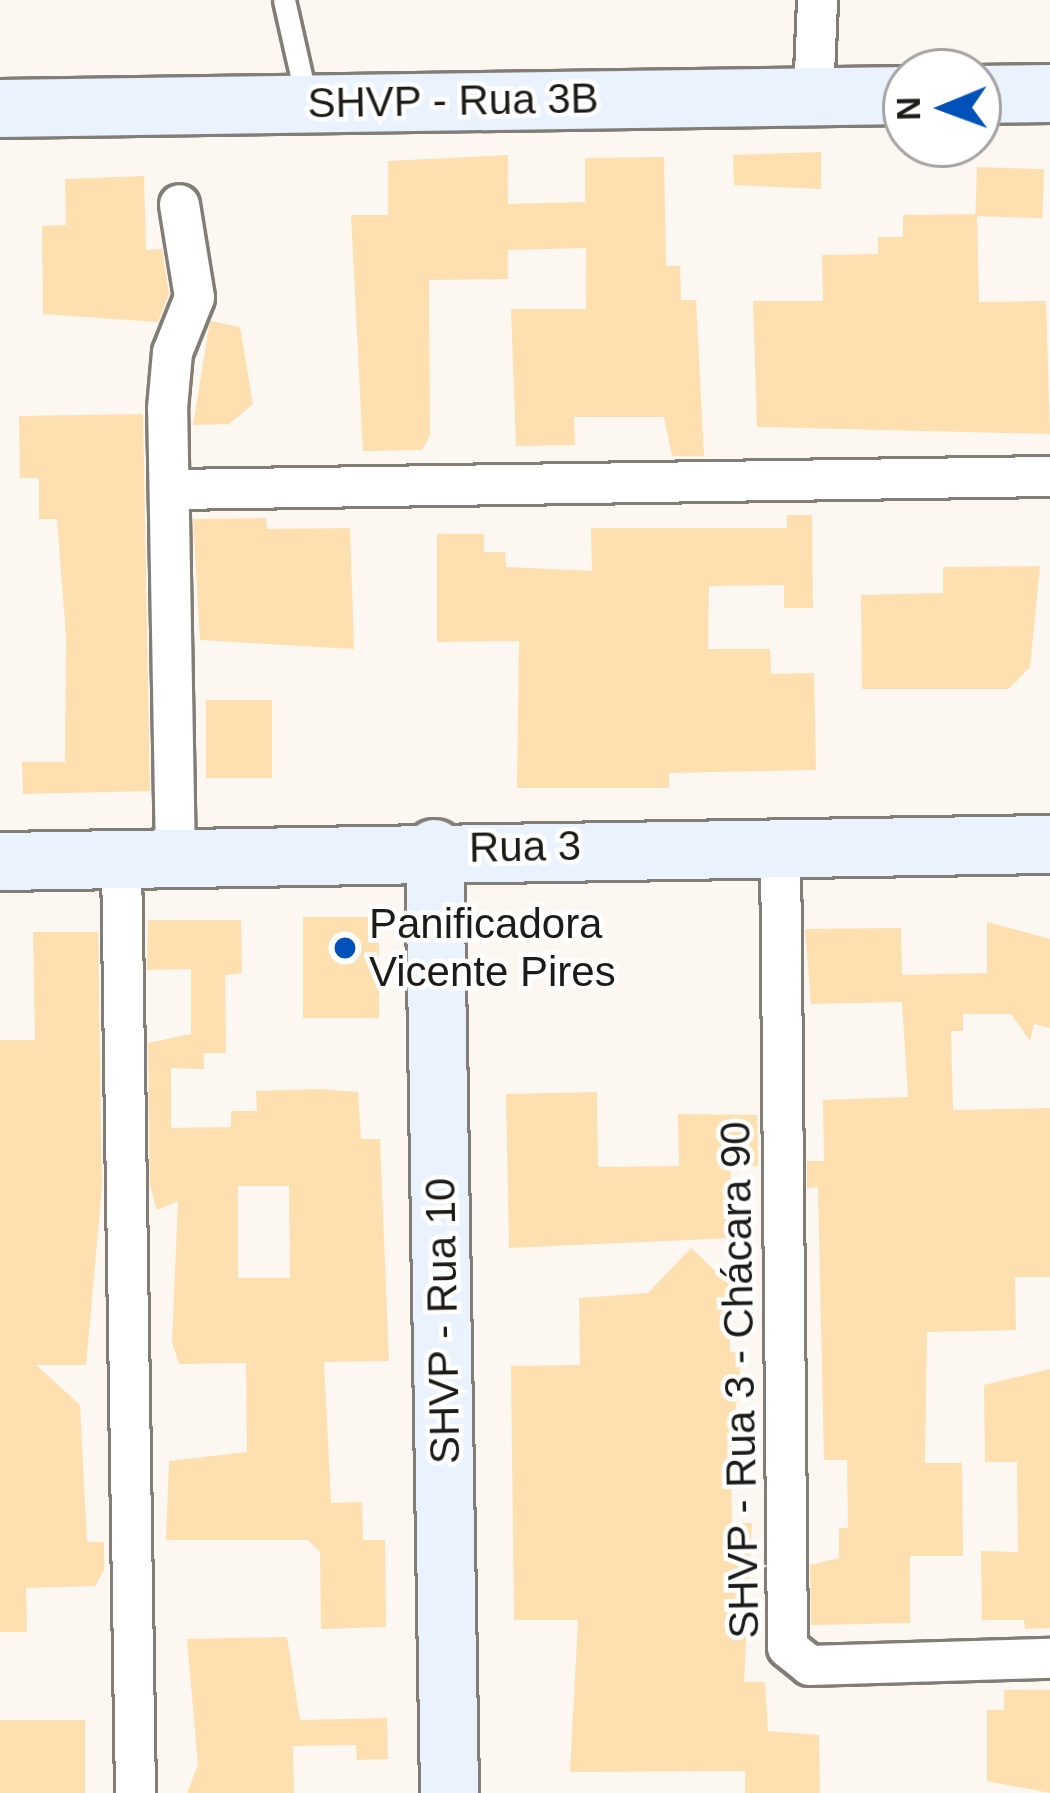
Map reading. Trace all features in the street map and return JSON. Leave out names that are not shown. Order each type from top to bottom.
[{"type":"street","points":[[813,97],[817,0]]},
{"type":"street","points":[[1002,93],[1050,92]]},
{"type":"street","name":"SHVP - Rua 3B","points":[[0,108],[882,96]]},
{"type":"street","points":[[135,1793],[148,859],[173,489],[169,367],[194,297],[179,204]]},
{"type":"street","points":[[173,489],[1050,476]]},
{"type":"street","name":"SHVP - Rua 3 - Chácara 90","points":[[781,843],[787,1647],[809,1665],[1050,1658]]},
{"type":"street","name":"Rua 3","points":[[0,861],[434,848],[1050,844]]},
{"type":"street","name":"SHVP - Rua 10","points":[[434,848],[449,1793]]},
{"type":"lane","points":[[284,0],[308,102]]},
{"type":"building","points":[[821,152],[821,189],[734,185],[733,155]]},
{"type":"building","points":[[508,155],[508,204],[585,202],[585,158],[664,157],[666,266],[680,266],[681,300],[696,300],[704,456],[672,456],[664,417],[574,417],[575,445],[516,446],[511,309],[586,309],[586,248],[508,250],[508,279],[429,280],[430,436],[422,450],[363,451],[351,215],[388,215],[388,161]]},
{"type":"building","points":[[977,168],[1044,169],[1042,218],[975,216]]},
{"type":"building","points":[[144,176],[146,250],[162,249],[169,294],[158,322],[43,314],[42,226],[66,225],[65,179]]},
{"type":"building","points":[[977,214],[979,302],[1046,301],[1050,434],[757,427],[753,301],[823,301],[822,255],[878,254],[878,237],[903,237],[903,215]]},
{"type":"building","points":[[210,321],[240,327],[253,404],[229,424],[193,425]]},
{"type":"building","points":[[143,414],[150,791],[23,794],[22,762],[65,762],[66,636],[57,519],[39,519],[39,478],[20,478],[19,416]]},
{"type":"building","points":[[787,515],[812,515],[813,608],[784,608],[784,585],[709,586],[708,649],[770,649],[771,674],[814,673],[816,770],[669,773],[669,788],[517,788],[519,641],[437,642],[437,534],[484,534],[484,552],[505,552],[506,567],[592,571],[591,528],[787,528]]},
{"type":"building","points":[[266,518],[267,529],[350,528],[354,649],[200,640],[193,519]]},
{"type":"building","points":[[1040,566],[1030,667],[1008,689],[862,689],[861,595],[943,593],[943,567]]},
{"type":"building","points":[[206,700],[272,700],[272,778],[206,778]]},
{"type":"building","points":[[303,917],[379,917],[379,1018],[303,1018]]},
{"type":"building","points":[[148,920],[241,920],[242,973],[225,975],[226,1053],[204,1053],[204,1069],[171,1068],[171,1128],[231,1127],[231,1111],[257,1111],[256,1091],[321,1089],[358,1092],[361,1139],[380,1139],[389,1361],[324,1362],[331,1503],[362,1502],[363,1540],[385,1540],[386,1627],[321,1629],[320,1552],[308,1540],[166,1540],[169,1461],[247,1452],[246,1363],[179,1364],[172,1342],[178,1201],[157,1210],[150,1186],[148,1043],[191,1034],[191,969],[147,970]],"holes":[[[238,1186],[289,1186],[290,1278],[238,1278]]]},
{"type":"building","points":[[987,922],[1050,939],[1050,1028],[1034,1024],[1030,1041],[1011,1014],[963,1014],[963,1031],[951,1031],[953,1110],[1050,1108],[1050,1277],[1015,1277],[1016,1330],[927,1332],[925,1463],[962,1463],[963,1556],[910,1556],[910,1623],[811,1625],[810,1565],[839,1558],[839,1528],[848,1528],[847,1460],[824,1460],[818,1187],[807,1188],[807,1161],[824,1161],[823,1100],[908,1097],[902,1002],[811,1004],[805,929],[901,928],[902,975],[987,973]]},
{"type":"building","points":[[33,932],[98,932],[102,1187],[86,1365],[36,1365],[80,1405],[87,1542],[104,1542],[104,1570],[95,1586],[26,1588],[27,1632],[0,1632],[0,1040],[35,1040]]},
{"type":"building","points":[[597,1092],[598,1167],[679,1166],[678,1114],[757,1115],[758,1166],[731,1166],[731,1238],[509,1248],[506,1094]]},
{"type":"building","points":[[691,1248],[729,1284],[730,1352],[742,1352],[731,1453],[732,1523],[752,1523],[744,1682],[765,1682],[768,1731],[819,1735],[820,1793],[745,1793],[745,1771],[570,1772],[578,1620],[514,1620],[511,1366],[580,1365],[579,1298],[648,1293]]},
{"type":"building","points":[[1050,1369],[1050,1628],[1025,1629],[1024,1620],[982,1620],[981,1551],[1018,1552],[1017,1462],[985,1462],[984,1385]]},
{"type":"building","points":[[287,1637],[300,1720],[387,1718],[388,1759],[357,1760],[356,1745],[293,1746],[294,1793],[187,1793],[198,1765],[187,1639]]},
{"type":"building","points":[[1004,1690],[1050,1690],[1050,1793],[987,1781],[987,1710],[1004,1710]]},
{"type":"building","points":[[0,1720],[85,1720],[85,1793],[0,1793]]},
{"type":"place","name":"Panificadora Vicente Pires","points":[[345,948]]}]
